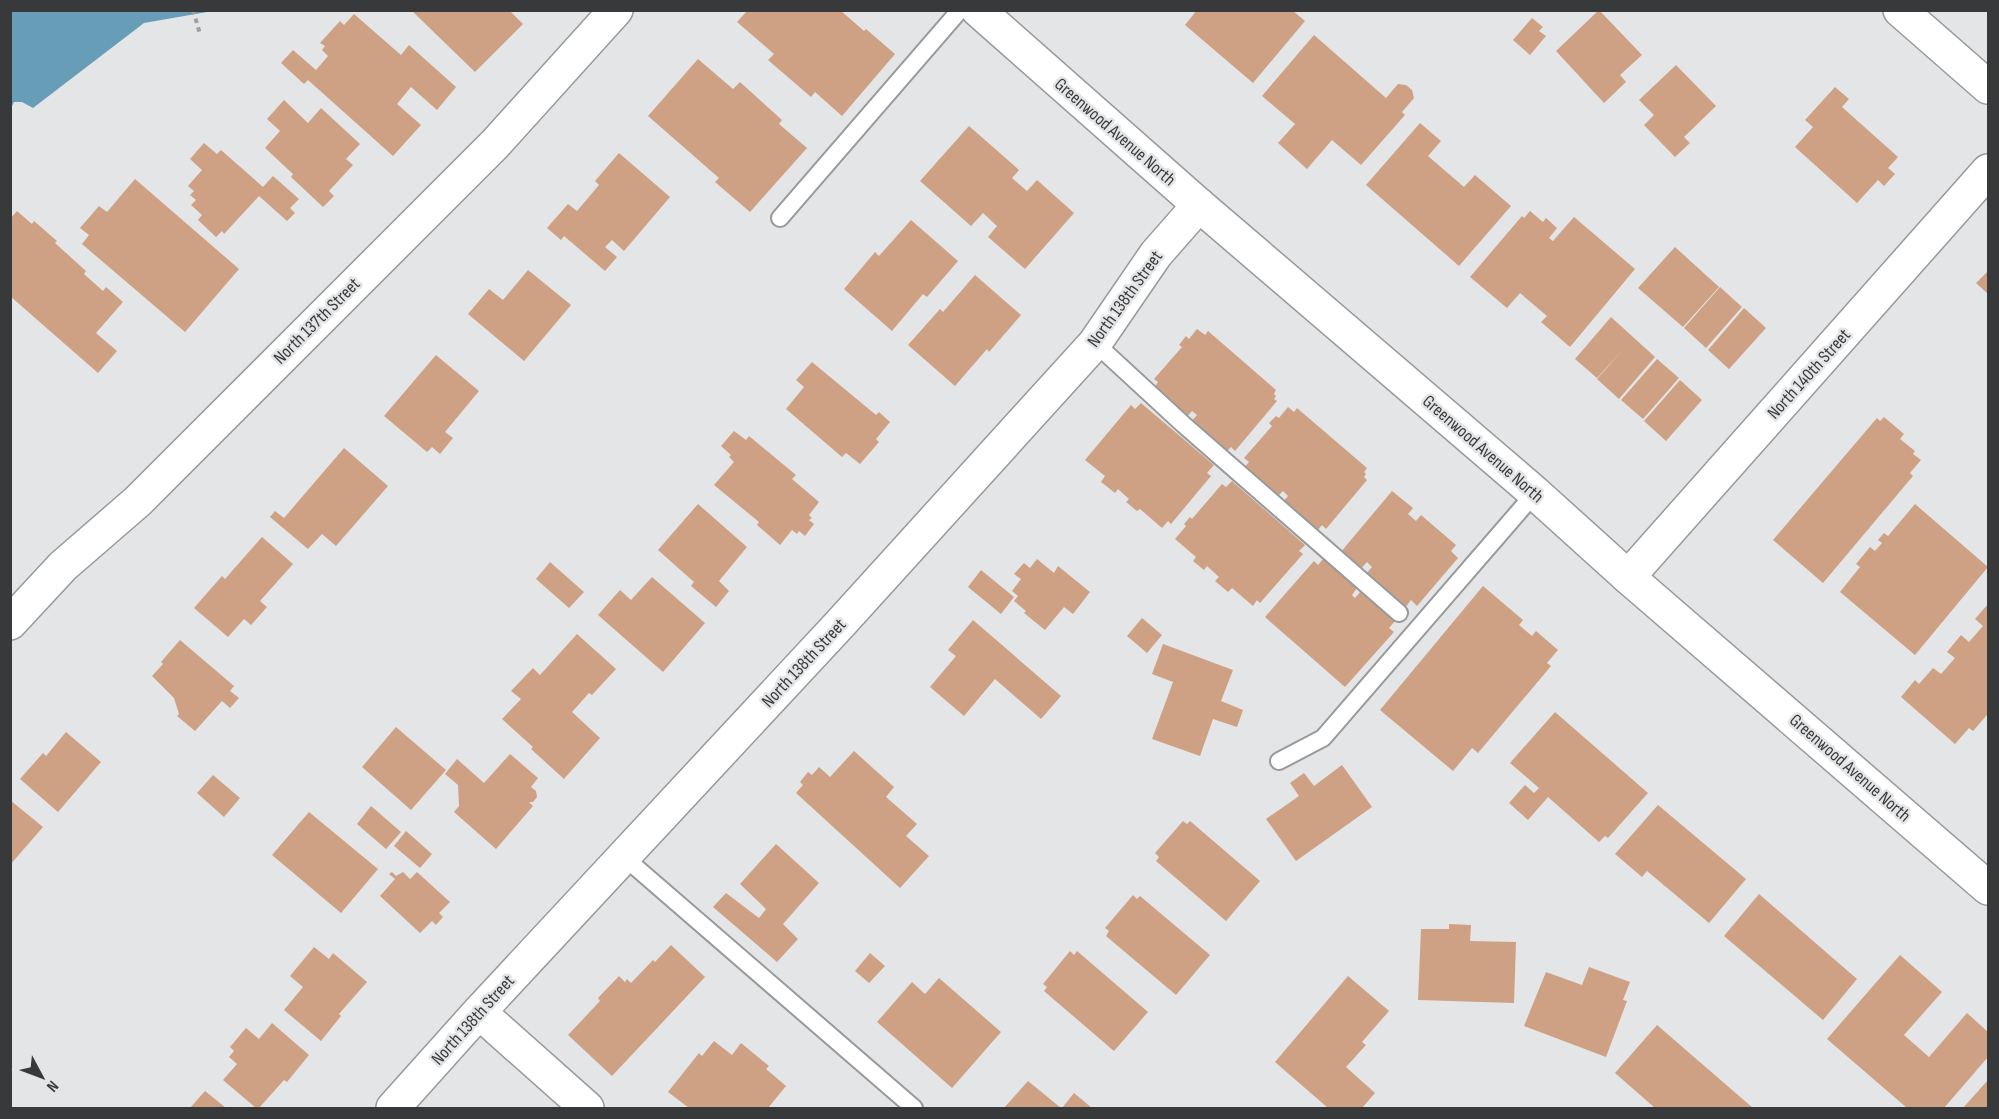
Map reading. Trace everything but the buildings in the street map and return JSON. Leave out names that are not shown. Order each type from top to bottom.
[{"type":"street","name":"North 137th Street","points":[[10,623],[63,566],[138,501],[495,144],[616,10]]},
{"type":"street","name":"Greenwood Avenue North","points":[[978,10],[1199,205],[1535,493],[1628,577],[1989,888]]},
{"type":"street","points":[[1900,10],[1989,87]]},
{"type":"street","name":"North 140th Street","points":[[1628,577],[1989,171]]},
{"type":"street","name":"North 138th Street","points":[[393,1108],[479,1012],[832,633],[1095,343],[1156,254],[1199,205]]},
{"type":"street","points":[[479,1012],[587,1108]]},
{"type":"lane","points":[[780,218],[960,10]]},
{"type":"lane","points":[[1095,343],[1184,425],[1399,613]]},
{"type":"lane","points":[[1279,761],[1323,738],[1535,493]]},
{"type":"lane","points":[[624,857],[914,1108]]},
{"type":"path","points":[[193,10],[200,34]]},
{"type":"water","points":[[11,10],[213,11],[144,23],[33,108],[22,102],[14,102],[11,108]]}]
